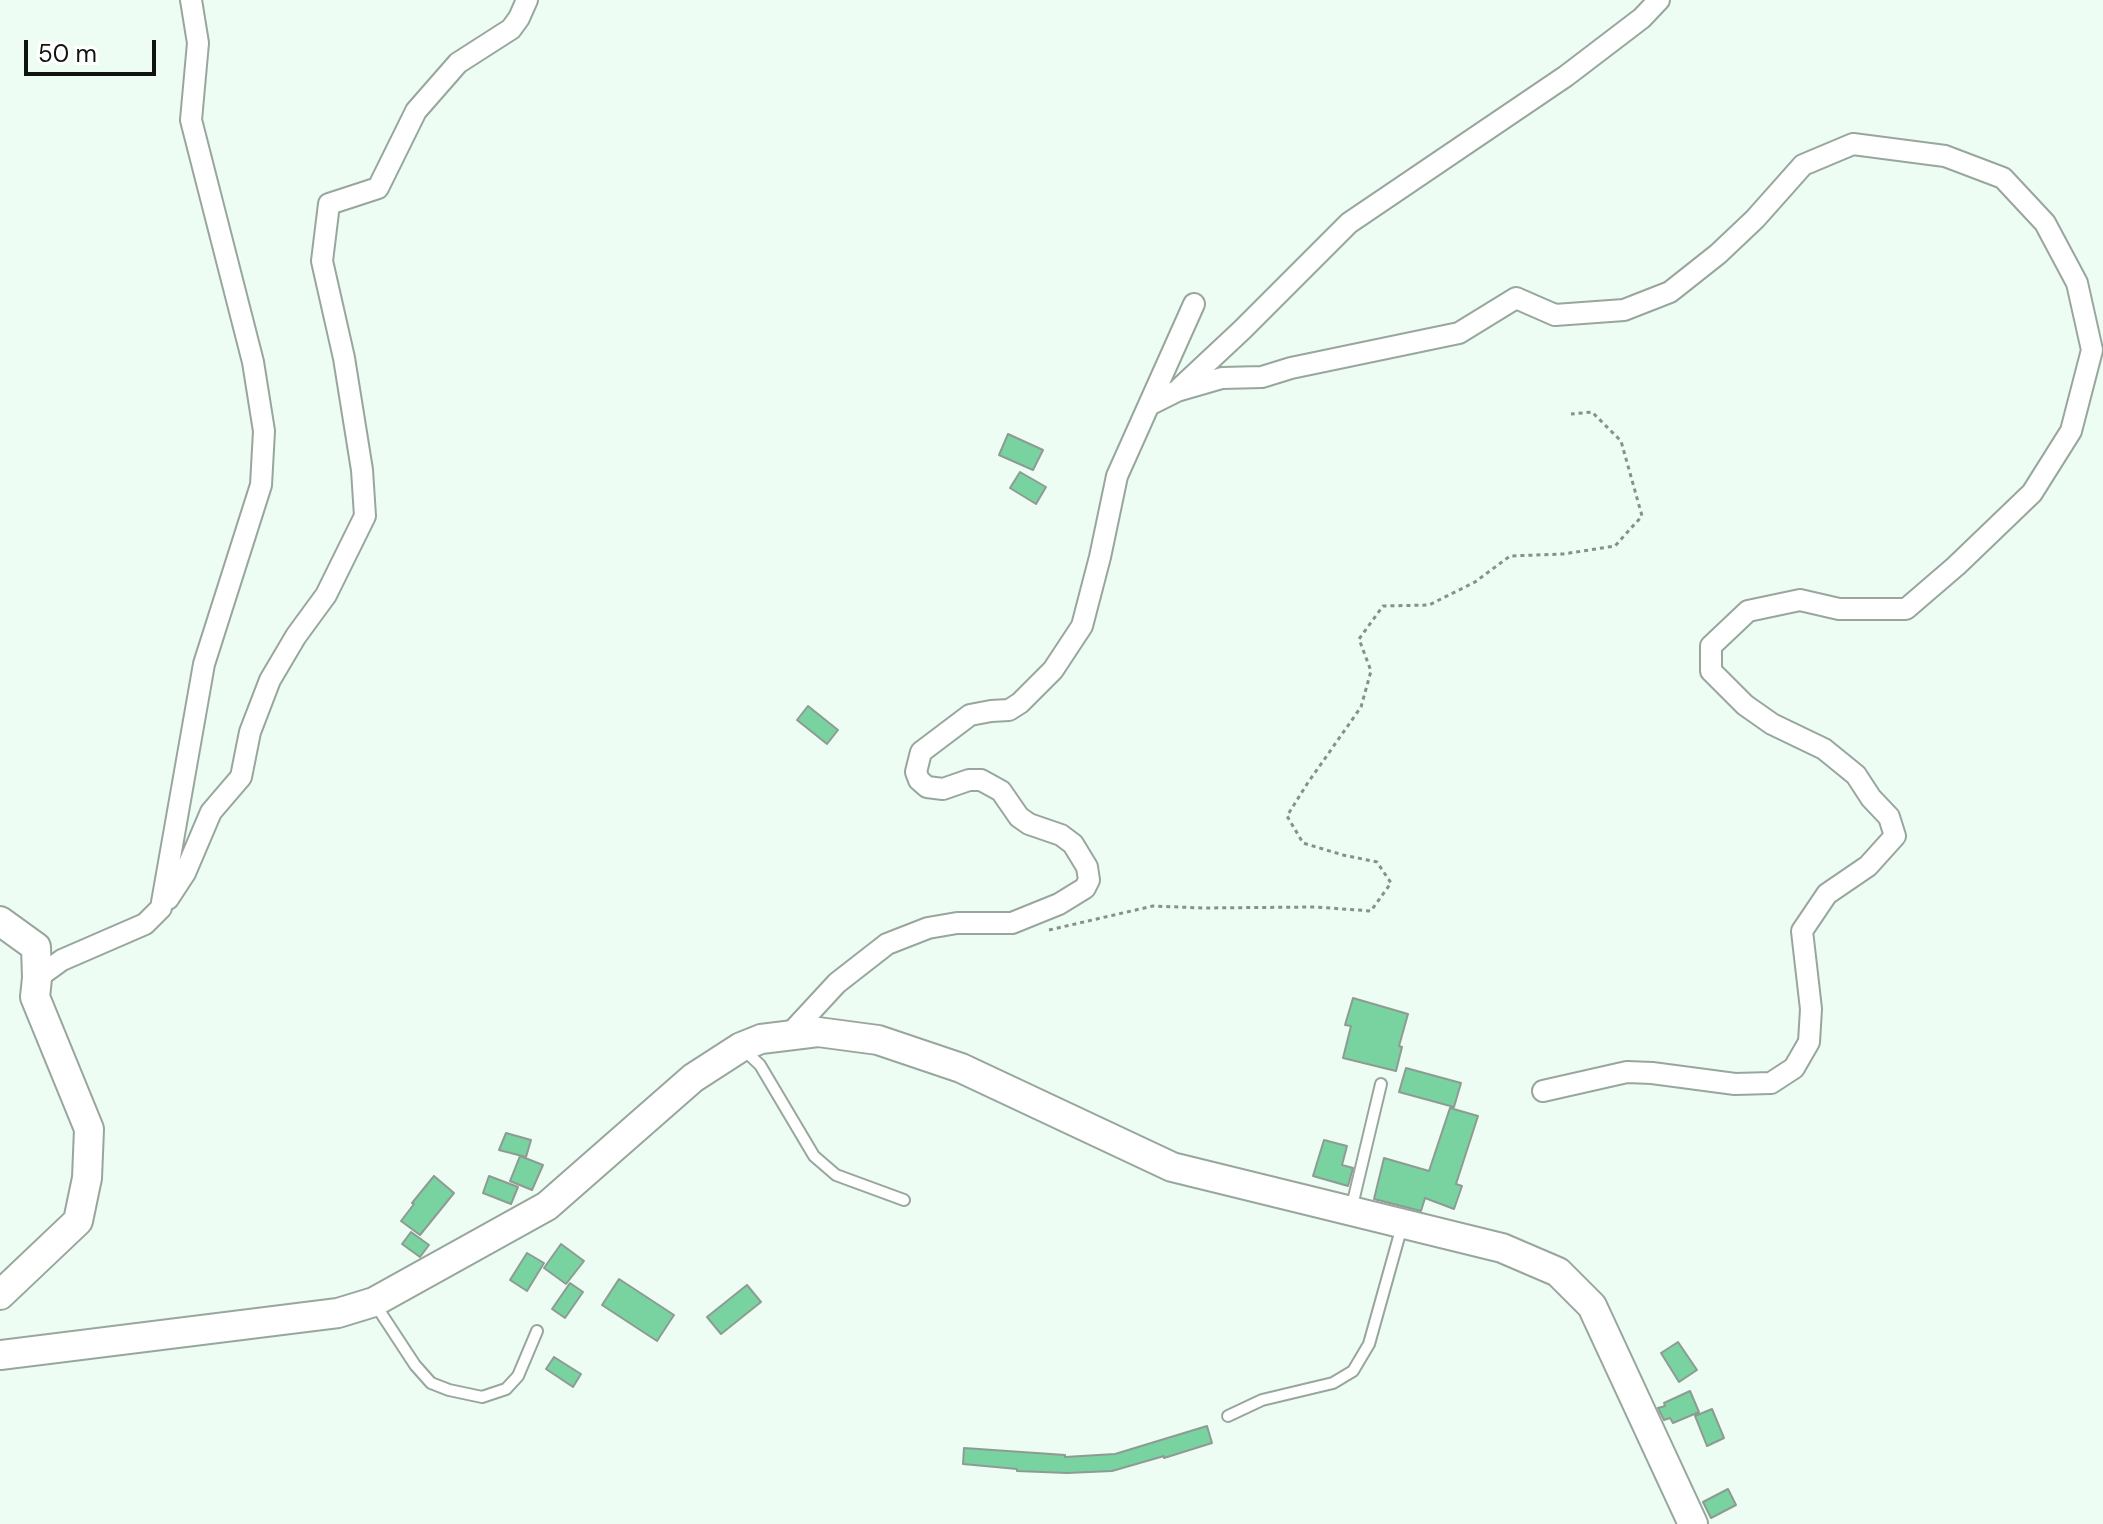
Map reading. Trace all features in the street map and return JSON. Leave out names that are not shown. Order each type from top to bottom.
[{"type":"main road","points":[[0,921],[36,947],[35,997],[89,1129],[87,1178],[78,1221],[0,1295]]},
{"type":"main road","points":[[0,1355],[338,1313],[374,1302],[547,1206],[693,1078],[741,1047],[761,1039],[818,1032],[878,1040],[961,1068],[1172,1167],[1502,1248],[1558,1272],[1592,1306],[1693,1524]]},
{"type":"street","points":[[161,908],[204,664],[261,485],[264,431],[253,362],[191,120],[198,43],[191,0]]},
{"type":"street","points":[[37,978],[62,960],[145,924],[161,908],[185,873],[211,812],[241,777],[250,732],[270,680],[296,636],[326,595],[365,516],[362,470],[344,358],[322,261],[329,204],[378,188],[416,111],[458,63],[511,29],[527,0]]},
{"type":"street","points":[[1177,391],[1349,223],[1566,76],[1642,18],[1659,0]]},
{"type":"street","points":[[1149,405],[1177,391],[1222,378],[1262,377],[1291,368],[1459,333],[1516,298],[1555,315],[1624,310],[1670,292],[1718,254],[1755,219],[1803,165],[1853,144],[1945,156],[2003,178],[2045,223],[2077,283],[2092,350],[2071,431],[2032,493],[1906,609],[1839,609],[1800,600],[1748,611],[1711,646],[1711,671],[1745,705],[1772,724],[1824,749],[1856,775],[1871,798],[1889,817],[1895,836],[1868,866],[1827,894],[1802,931],[1811,1009],[1809,1042],[1794,1068],[1771,1083],[1735,1084],[1627,1072],[1543,1091]]},
{"type":"street","points":[[788,1036],[837,983],[887,944],[928,928],[957,923],[1012,923],[1059,904],[1085,888],[1089,880],[1087,867],[1073,844],[1061,835],[1029,824],[1019,817],[1001,791],[981,780],[969,780],[943,789],[927,787],[916,772],[921,752],[970,715],[1009,710],[1020,703],[1053,670],[1082,626],[1117,476],[1194,304]]},
{"type":"lane","points":[[741,1047],[760,1065],[814,1156],[836,1175],[904,1200]]},
{"type":"lane","points":[[1351,1211],[1381,1084]]},
{"type":"lane","points":[[1228,1416],[1262,1400],[1333,1383],[1353,1371],[1369,1344],[1402,1224]]},
{"type":"lane","points":[[374,1302],[415,1365],[431,1383],[482,1397],[506,1389],[518,1376],[537,1331]]},
{"type":"path","points":[[1037,929],[1050,930],[1153,906],[1315,907],[1371,911],[1391,883],[1377,862],[1303,843],[1287,816],[1361,707],[1371,671],[1359,639],[1383,606],[1429,605],[1475,582],[1510,556],[1563,554],[1615,546],[1642,516],[1621,441],[1592,412],[1571,414]]},
{"type":"building","points":[[1008,434],[1043,450],[1033,470],[999,455]]},
{"type":"building","points":[[1020,472],[1046,487],[1036,504],[1010,488]]},
{"type":"building","points":[[808,706],[838,730],[827,744],[797,720]]},
{"type":"building","points":[[1353,998],[1408,1014],[1396,1071],[1343,1058],[1351,1026],[1345,1025]]},
{"type":"building","points":[[1406,1068],[1461,1083],[1454,1107],[1399,1092]]},
{"type":"building","points":[[1450,1108],[1478,1116],[1456,1184],[1462,1186],[1454,1209],[1425,1198],[1421,1211],[1374,1199],[1384,1158],[1429,1171]]},
{"type":"building","points":[[506,1133],[531,1140],[526,1157],[499,1150]]},
{"type":"building","points":[[1324,1140],[1347,1146],[1342,1165],[1353,1168],[1348,1186],[1313,1176]]},
{"type":"building","points":[[520,1156],[543,1165],[532,1190],[510,1181]]},
{"type":"building","points":[[434,1176],[454,1193],[420,1235],[401,1221]]},
{"type":"building","points":[[489,1176],[518,1187],[511,1204],[483,1193]]},
{"type":"building","points":[[411,1232],[429,1245],[420,1257],[402,1244]]},
{"type":"building","points":[[561,1244],[584,1261],[566,1284],[544,1268]]},
{"type":"building","points":[[527,1253],[544,1263],[527,1291],[510,1280]]},
{"type":"building","points":[[619,1279],[674,1315],[657,1341],[602,1305]]},
{"type":"building","points":[[570,1283],[583,1292],[565,1318],[552,1309]]},
{"type":"building","points":[[747,1285],[761,1302],[721,1334],[707,1317]]},
{"type":"building","points":[[1678,1342],[1697,1370],[1679,1382],[1661,1353]]},
{"type":"building","points":[[554,1357],[581,1374],[573,1387],[546,1369]]},
{"type":"building","points":[[1690,1391],[1699,1412],[1673,1423],[1670,1418],[1664,1420],[1658,1408]]},
{"type":"building","points":[[1712,1409],[1724,1438],[1707,1446],[1695,1416]]},
{"type":"building","points":[[1207,1426],[1212,1443],[1112,1471],[1017,1471],[963,1464],[964,1448],[1065,1457],[1115,1454]]},
{"type":"building","points":[[1728,1489],[1736,1505],[1711,1518],[1703,1502]]}]
